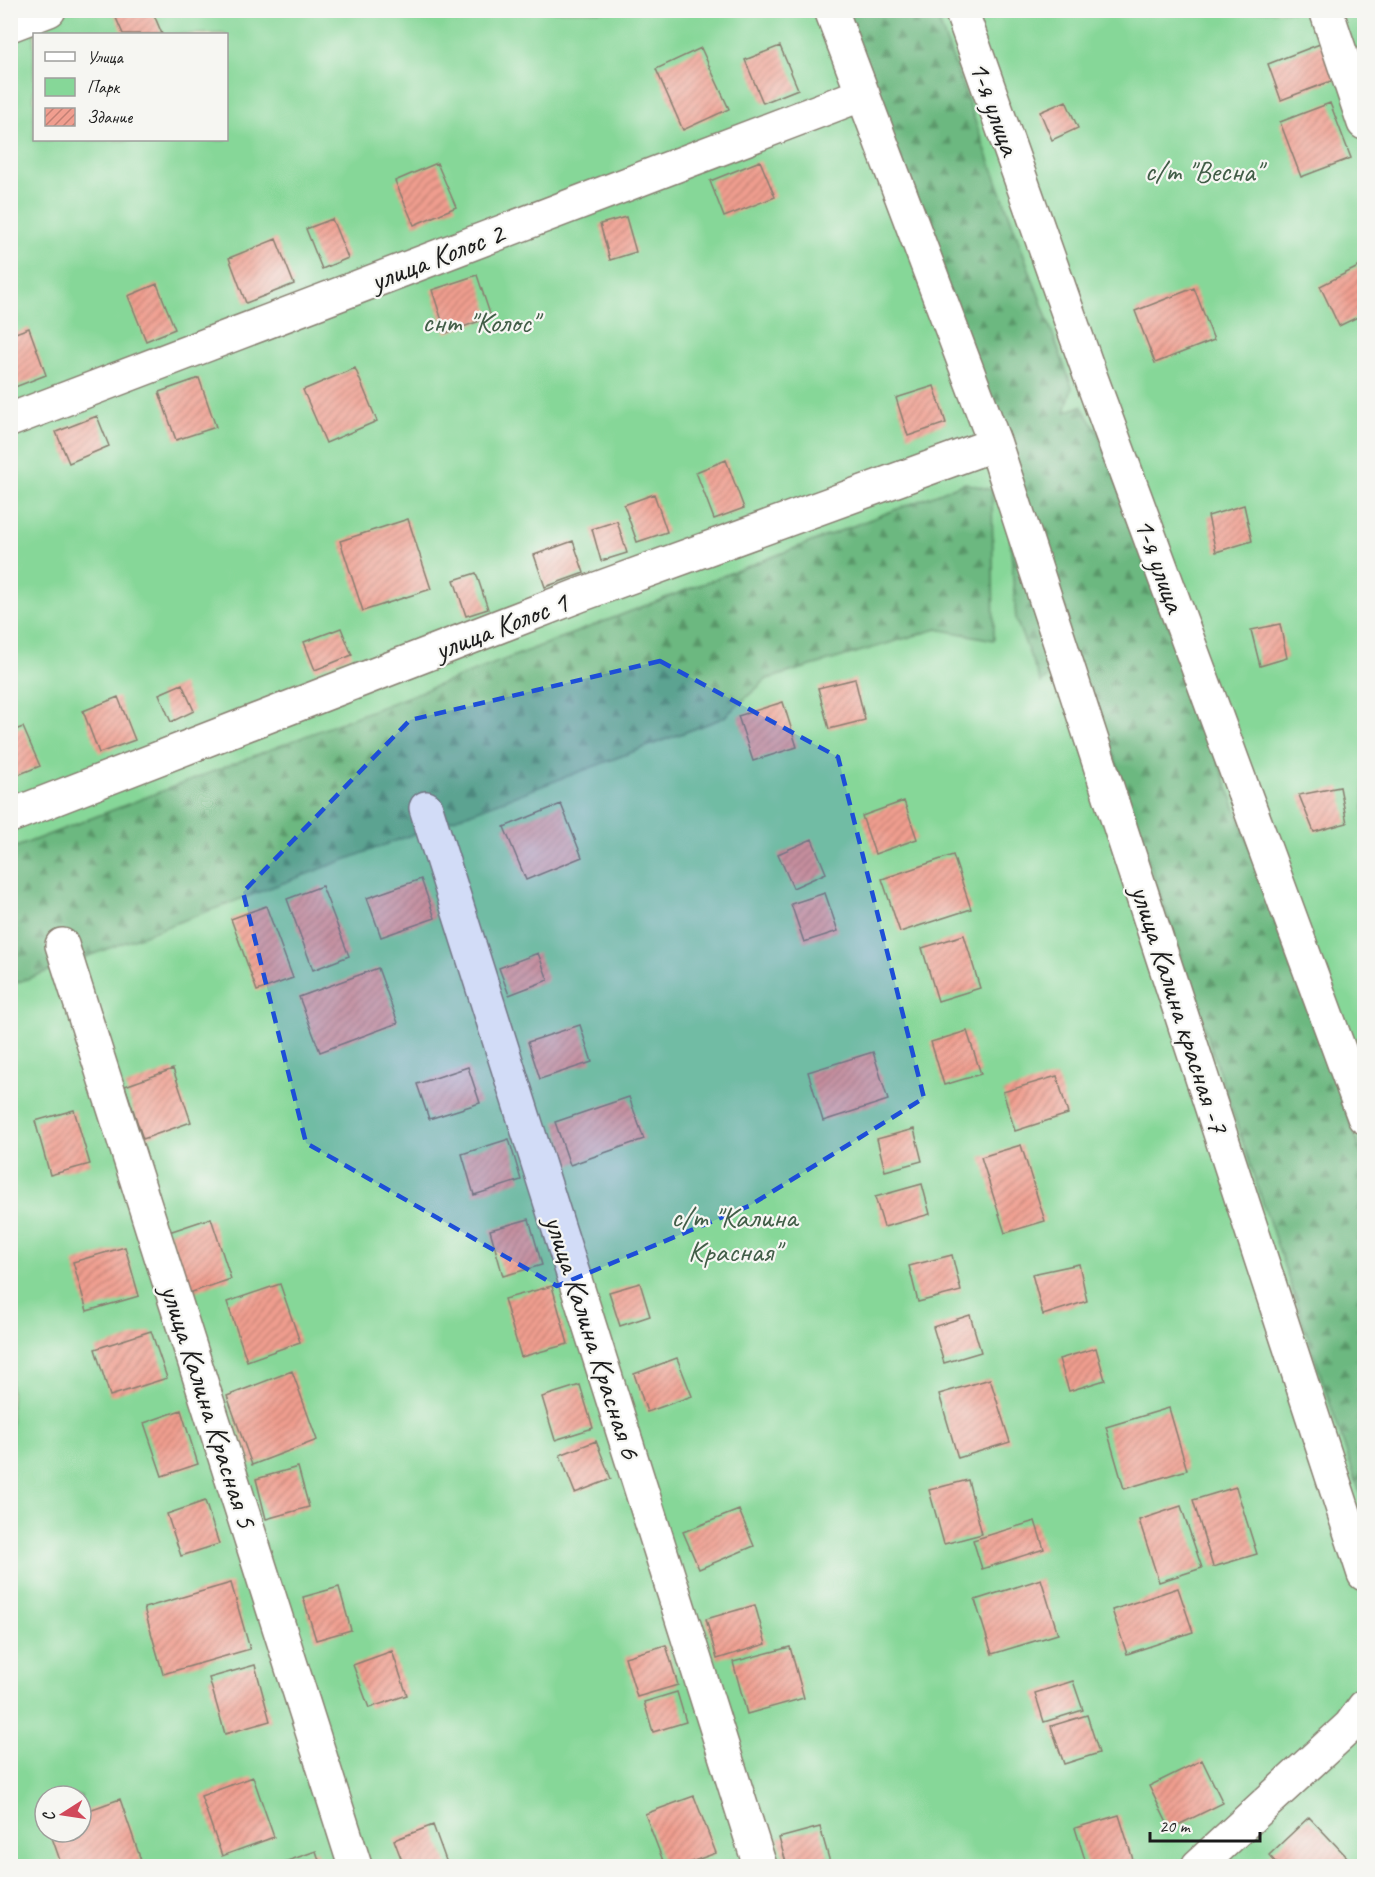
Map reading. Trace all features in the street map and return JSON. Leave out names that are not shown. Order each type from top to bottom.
[{"type":"street","points":[[10,25],[49,10]]},
{"type":"street","points":[[831,10],[995,444]]},
{"type":"street","name":"1-я улица","points":[[961,10],[1090,375],[1365,1117]]},
{"type":"street","points":[[1326,10],[1365,123]]},
{"type":"street","name":"улица Колос 2","points":[[10,420],[862,94]]},
{"type":"street","name":"улица Колос 1","points":[[10,816],[580,595],[995,444]]},
{"type":"street","name":"улица Калина красная -7","points":[[995,444],[1365,1574]]},
{"type":"street","name":"улица Калина Красная 6","points":[[426,808],[760,1866]]},
{"type":"street","name":"улица Калина Красная 5","points":[[63,945],[355,1866]]},
{"type":"street","points":[[1198,1866],[1360,1726]]},
{"type":"highlighted area","points":[[660,661],[838,757],[924,1098],[749,1206],[557,1286],[306,1143],[243,892],[410,720]]},
{"type":"green space","name":"с/т \"Калина Красная\"","points":[[11,11],[1364,11],[1364,1866],[11,1866]]},
{"type":"green space","points":[[830,11],[935,11],[1072,387],[1065,412],[1081,406],[1098,432],[1364,1160],[1364,1505],[1091,688],[1056,669],[1041,683],[1016,620],[1010,535],[1013,444],[988,428]]},
{"type":"green space","points":[[965,483],[992,490],[994,640],[937,629],[767,679],[723,718],[11,985],[11,849]]},
{"type":"building","points":[[152,10],[162,33],[123,33],[113,11]]},
{"type":"building","points":[[1333,39],[1347,75],[1281,100],[1268,64]]},
{"type":"building","points":[[780,46],[798,89],[763,103],[745,60]]},
{"type":"building","points":[[701,48],[729,109],[683,130],[656,69]]},
{"type":"building","points":[[1066,101],[1078,128],[1052,140],[1040,112]]},
{"type":"building","points":[[1330,103],[1351,158],[1301,177],[1280,122]]},
{"type":"building","points":[[760,161],[775,197],[724,217],[710,181]]},
{"type":"building","points":[[437,163],[456,207],[414,225],[395,181]]},
{"type":"building","points":[[626,217],[636,252],[610,260],[600,224]]},
{"type":"building","points":[[332,219],[348,258],[322,269],[306,229]]},
{"type":"building","points":[[276,239],[294,284],[246,303],[229,258]]},
{"type":"building","points":[[1364,264],[1364,314],[1339,326],[1320,286]]},
{"type":"building","points":[[477,275],[491,317],[446,333],[432,290]]},
{"type":"building","points":[[157,284],[175,329],[146,341],[128,296]]},
{"type":"building","points":[[1194,288],[1214,340],[1155,363],[1135,311]]},
{"type":"building","points":[[29,328],[46,375],[10,389],[10,335]]},
{"type":"building","points":[[355,368],[377,421],[326,443],[303,390]]},
{"type":"building","points":[[199,378],[216,427],[176,440],[159,392]]},
{"type":"building","points":[[934,386],[946,423],[908,436],[896,398]]},
{"type":"building","points":[[97,416],[109,446],[69,463],[56,432]]},
{"type":"building","points":[[726,460],[744,508],[714,519],[696,472]]},
{"type":"building","points":[[654,494],[667,532],[637,542],[624,505]]},
{"type":"building","points":[[1244,505],[1252,541],[1216,552],[1208,516]]},
{"type":"building","points":[[408,519],[431,589],[363,611],[340,541]]},
{"type":"building","points":[[617,521],[627,553],[601,561],[592,529]]},
{"type":"building","points":[[573,541],[584,573],[545,587],[534,555]]},
{"type":"building","points":[[476,573],[488,609],[466,616],[454,580]]},
{"type":"building","points":[[1280,624],[1287,658],[1260,666],[1251,630]]},
{"type":"building","points":[[341,628],[352,655],[315,670],[304,642]]},
{"type":"building","points":[[855,679],[865,720],[829,729],[818,688]]},
{"type":"building","points":[[182,684],[194,711],[171,722],[159,694]]},
{"type":"building","points":[[118,697],[135,740],[99,753],[83,711]]},
{"type":"building","points":[[783,702],[797,747],[753,761],[738,716]]},
{"type":"building","points":[[23,727],[40,766],[10,778],[10,732]]},
{"type":"building","points":[[1340,787],[1347,823],[1314,832],[1299,795]]},
{"type":"building","points":[[904,801],[917,839],[875,854],[862,816]]},
{"type":"building","points":[[561,804],[582,857],[526,880],[504,827]]},
{"type":"building","points":[[812,839],[826,873],[793,888],[778,854]]},
{"type":"building","points":[[953,855],[971,909],[900,932],[882,879]]},
{"type":"building","points":[[421,879],[435,918],[381,937],[367,898]]},
{"type":"building","points":[[322,886],[349,956],[313,970],[287,899]]},
{"type":"building","points":[[825,893],[838,931],[804,942],[791,904]]},
{"type":"building","points":[[266,906],[293,978],[257,991],[231,919]]},
{"type":"building","points":[[964,935],[980,988],[938,1001],[922,948]]},
{"type":"building","points":[[538,953],[548,980],[509,995],[499,968]]},
{"type":"building","points":[[378,968],[398,1023],[320,1052],[299,997]]},
{"type":"building","points":[[580,1025],[592,1062],[540,1079],[528,1042]]},
{"type":"building","points":[[967,1031],[981,1074],[944,1085],[931,1042]]},
{"type":"building","points":[[873,1052],[888,1100],[823,1121],[808,1072]]},
{"type":"building","points":[[468,1067],[480,1103],[429,1119],[417,1084]]},
{"type":"building","points":[[173,1069],[191,1122],[143,1139],[125,1086]]},
{"type":"building","points":[[1057,1076],[1068,1114],[1015,1131],[1003,1092]]},
{"type":"building","points":[[629,1097],[644,1139],[570,1165],[555,1122]]},
{"type":"building","points":[[74,1110],[90,1164],[50,1175],[35,1121]]},
{"type":"building","points":[[914,1129],[922,1161],[885,1171],[877,1139]]},
{"type":"building","points":[[509,1139],[521,1180],[474,1195],[462,1154]]},
{"type":"building","points":[[1021,1145],[1045,1221],[1005,1233],[981,1157]]},
{"type":"building","points":[[922,1184],[930,1214],[884,1227],[875,1197]]},
{"type":"building","points":[[211,1218],[231,1279],[189,1293],[169,1232]]},
{"type":"building","points":[[529,1219],[542,1265],[503,1276],[490,1230]]},
{"type":"building","points":[[125,1247],[139,1296],[87,1311],[73,1262]]},
{"type":"building","points":[[952,1255],[961,1291],[918,1302],[909,1266]]},
{"type":"building","points":[[1079,1264],[1087,1301],[1043,1315],[1032,1274]]},
{"type":"building","points":[[640,1283],[650,1316],[620,1326],[609,1292]]},
{"type":"building","points":[[280,1284],[300,1342],[247,1361],[227,1302]]},
{"type":"building","points":[[552,1286],[568,1344],[521,1357],[504,1299]]},
{"type":"building","points":[[970,1315],[981,1352],[944,1363],[933,1327]]},
{"type":"building","points":[[151,1331],[167,1378],[110,1396],[95,1349]]},
{"type":"building","points":[[1096,1348],[1105,1380],[1069,1391],[1059,1359]]},
{"type":"building","points":[[677,1358],[692,1396],[647,1412],[634,1374]]},
{"type":"building","points":[[292,1371],[317,1440],[252,1465],[227,1396]]},
{"type":"building","points":[[990,1379],[1010,1442],[958,1458],[939,1394]]},
{"type":"building","points":[[580,1385],[593,1428],[555,1440],[542,1397]]},
{"type":"building","points":[[1169,1408],[1187,1470],[1124,1489],[1106,1427]]},
{"type":"building","points":[[181,1410],[198,1464],[162,1476],[144,1423]]},
{"type":"building","points":[[596,1441],[611,1479],[575,1493],[560,1455]]},
{"type":"building","points":[[298,1467],[309,1507],[266,1519],[256,1479]]},
{"type":"building","points":[[968,1480],[982,1534],[944,1544],[929,1490]]},
{"type":"building","points":[[1236,1487],[1257,1554],[1213,1567],[1193,1500]]},
{"type":"building","points":[[205,1501],[219,1544],[181,1556],[167,1514]]},
{"type":"building","points":[[1181,1506],[1202,1568],[1159,1582],[1139,1520]]},
{"type":"building","points":[[739,1510],[754,1546],[699,1569],[683,1532]]},
{"type":"building","points":[[1035,1521],[1044,1549],[982,1569],[973,1540]]},
{"type":"building","points":[[1041,1579],[1058,1634],[992,1654],[975,1600]]},
{"type":"building","points":[[231,1583],[250,1649],[163,1674],[144,1608]]},
{"type":"building","points":[[339,1587],[351,1630],[316,1640],[303,1597]]},
{"type":"building","points":[[1178,1588],[1193,1632],[1127,1654],[1112,1610]]},
{"type":"building","points":[[755,1605],[766,1644],[717,1659],[706,1619]]},
{"type":"building","points":[[666,1645],[678,1685],[637,1697],[625,1657]]},
{"type":"building","points":[[790,1647],[804,1698],[747,1714],[733,1662]]},
{"type":"building","points":[[392,1651],[407,1695],[369,1708],[353,1665]]},
{"type":"building","points":[[255,1665],[270,1721],[225,1734],[209,1678]]},
{"type":"building","points":[[1073,1681],[1083,1710],[1044,1722],[1035,1693]]},
{"type":"building","points":[[677,1692],[686,1722],[653,1732],[644,1702]]},
{"type":"building","points":[[1087,1715],[1099,1753],[1064,1764],[1051,1726]]},
{"type":"building","points":[[1202,1760],[1223,1803],[1170,1829],[1149,1786]]},
{"type":"building","points":[[253,1777],[274,1837],[222,1856],[201,1796]]},
{"type":"building","points":[[694,1796],[716,1853],[680,1866],[665,1866],[645,1814]]},
{"type":"building","points":[[120,1799],[143,1866],[62,1866],[54,1844],[93,1844],[93,1809]]},
{"type":"building","points":[[1119,1815],[1135,1866],[1087,1866],[1075,1828]]},
{"type":"building","points":[[1309,1817],[1348,1858],[1339,1866],[1279,1866],[1269,1855]]},
{"type":"building","points":[[433,1825],[448,1866],[404,1866],[394,1840]]},
{"type":"building","points":[[820,1827],[831,1866],[787,1866],[779,1838]]},
{"type":"building","points":[[316,1851],[321,1866],[273,1866]]},
{"type":"park label","name":"с/т \"Весна\"","points":[[1203,171]]},
{"type":"park label","name":"снт \"Колос\"","points":[[480,322]]}]
